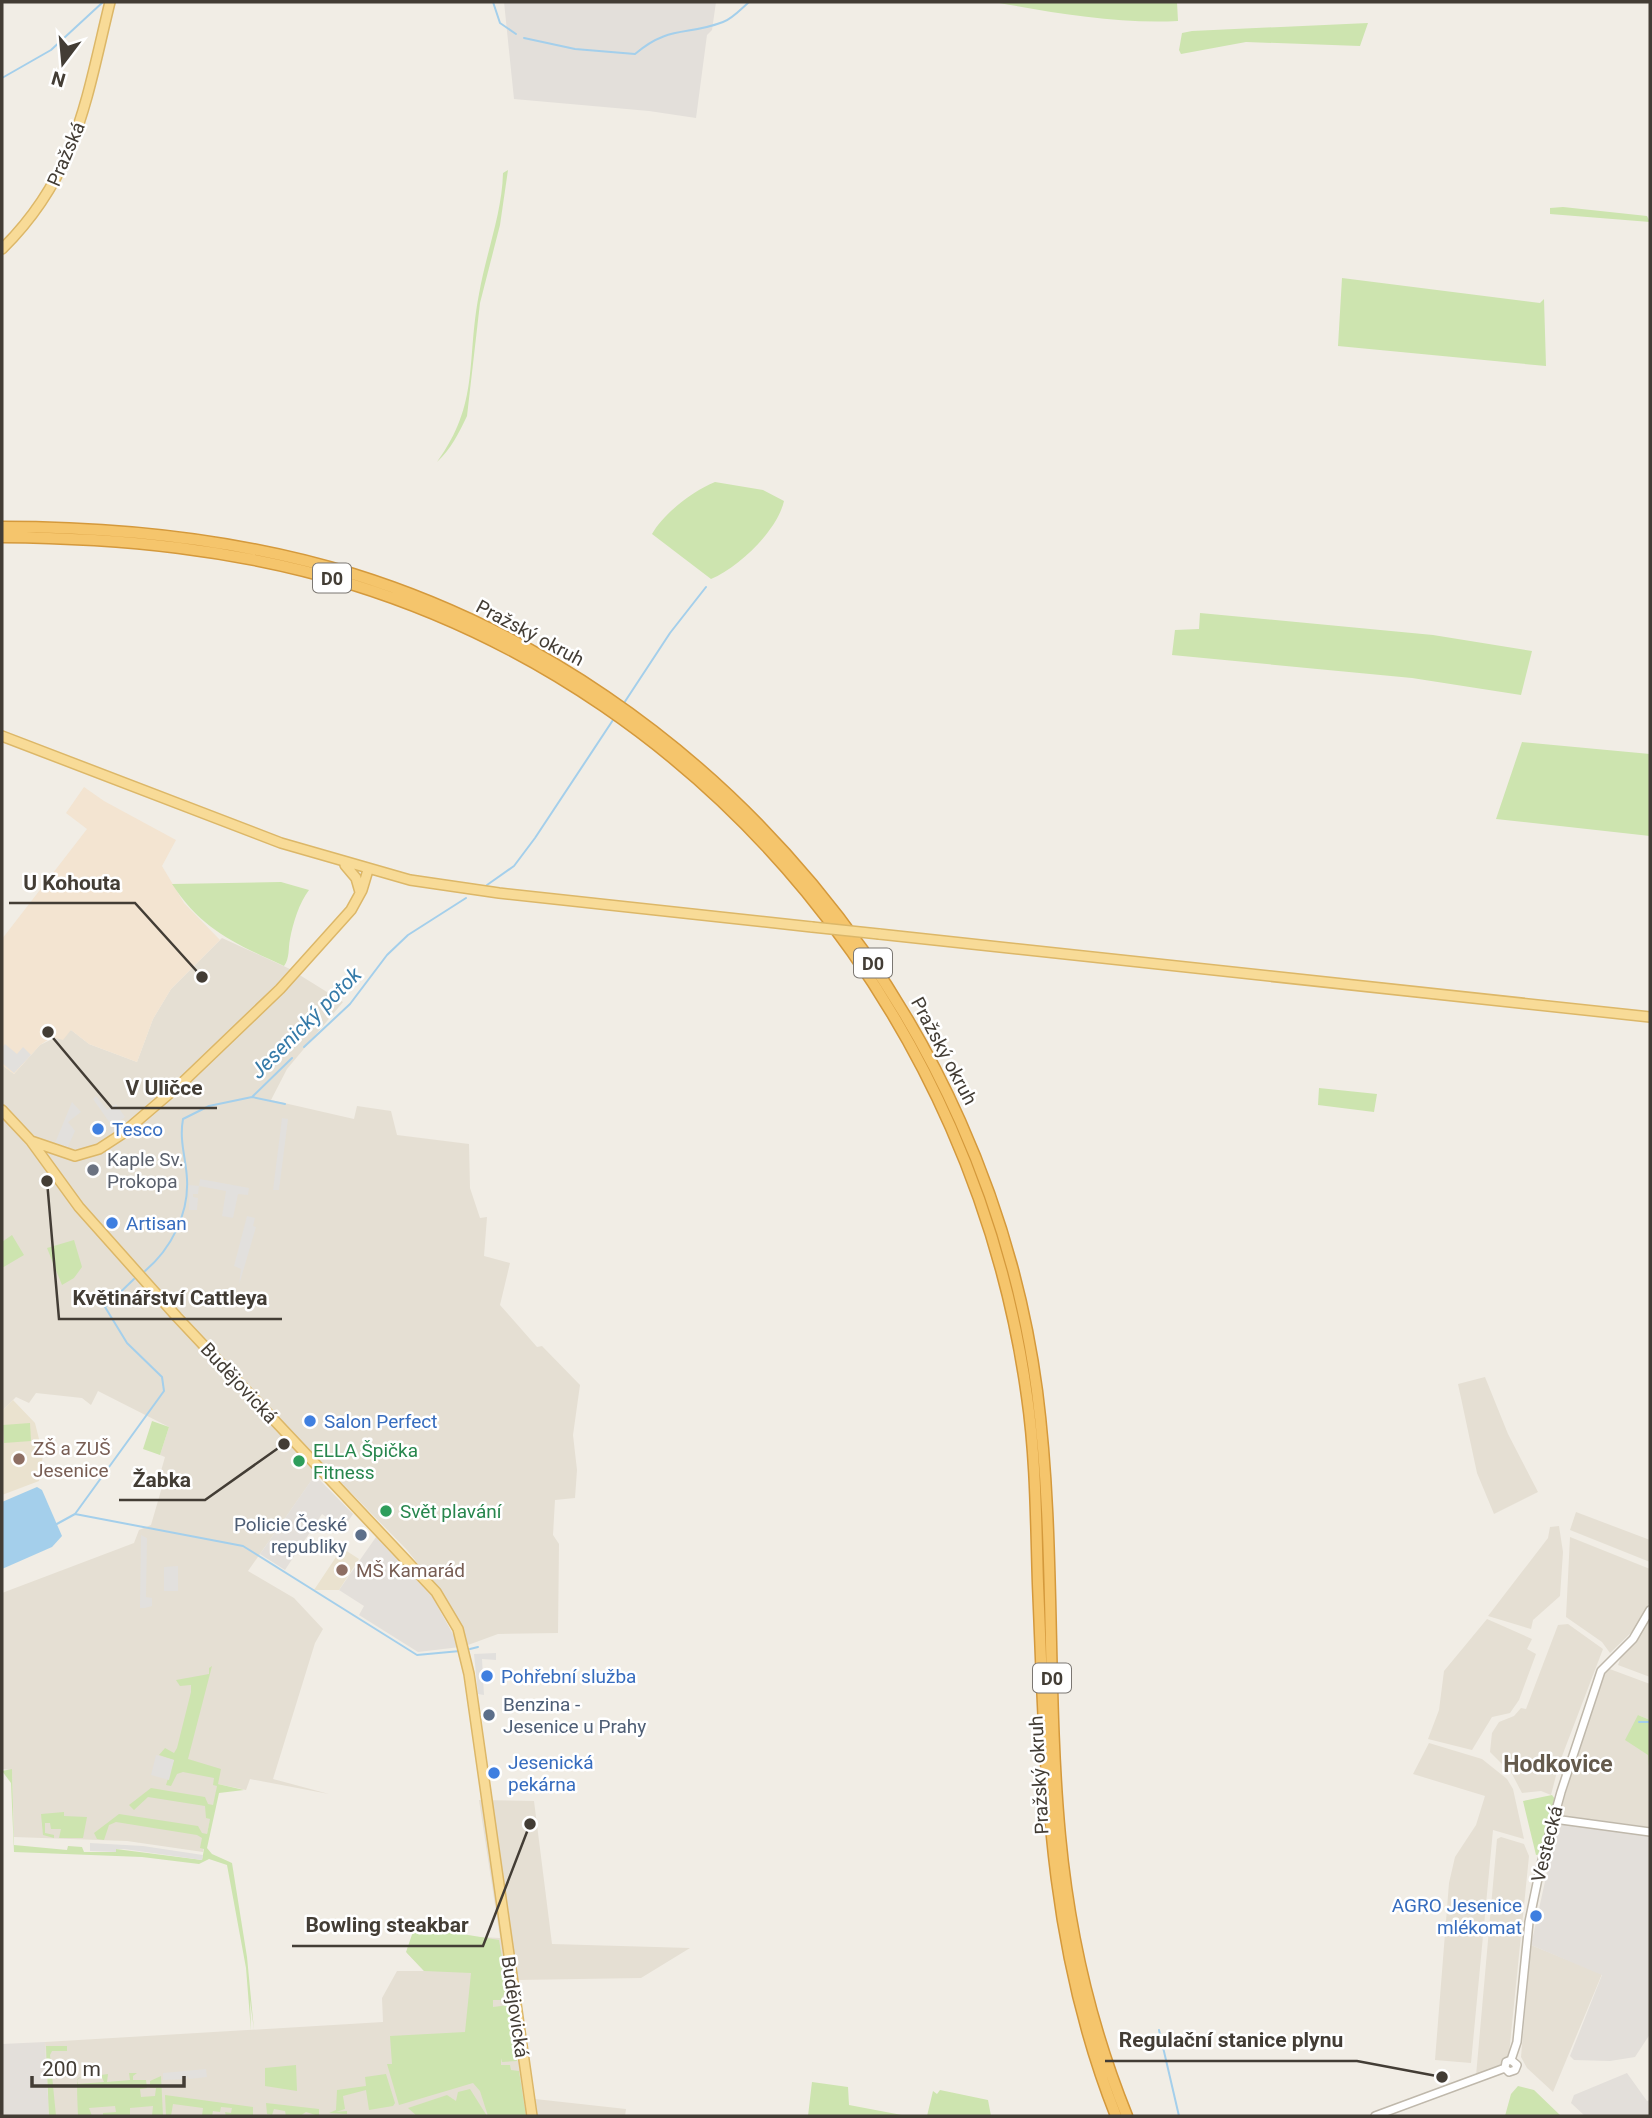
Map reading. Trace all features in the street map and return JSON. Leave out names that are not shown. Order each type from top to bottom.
[{"type":"highway","name":"Pražský okruh","points":[[2,527],[87,528],[165,535],[253,548],[324,566],[414,596],[463,616],[512,640],[601,699],[628,725],[662,750],[730,809],[784,864],[835,926],[884,996],[926,1071],[977,1189],[1005,1280],[1030,1418],[1047,1799],[1057,1895],[1075,1990],[1116,2116]]},
{"type":"highway","name":"Pražský okruh","points":[[2,537],[149,543],[251,558],[321,575],[458,625],[635,716],[737,802],[790,856],[837,912],[892,991],[935,1066],[970,1142],[994,1206],[1026,1325],[1040,1419],[1057,1799],[1066,1893],[1085,1988],[1127,2116]]},
{"type":"main road","name":"Pražská","points":[[2,249],[48,195],[64,167],[82,120],[110,2]]},
{"type":"main road","points":[[2,736],[340,863],[480,891],[1054,955],[1650,1017]]},
{"type":"main road","points":[[340,863],[356,878],[361,894]]},
{"type":"main road","points":[[31,1141],[69,1156],[84,1155],[99,1149],[184,1081],[351,911],[361,894],[368,870]]},
{"type":"main road","name":"Budějovická","points":[[2,1110],[31,1141],[94,1225],[194,1336],[414,1566],[449,1611],[465,1650],[470,1674],[532,2116]]},
{"type":"street","name":"Vestecká","points":[[1376,2116],[1505,2068],[1506,2062],[1511,2060],[1517,2042],[1529,1922],[1553,1819],[1596,1682],[1609,1661],[1633,1639],[1650,1609]]},
{"type":"street","points":[[1553,1819],[1650,1832]]},
{"type":"shaded area","points":[[504,2],[716,2],[712,30],[707,35],[696,118],[514,99]]},
{"type":"shaded area","points":[[84,787],[104,801],[176,840],[162,866],[184,903],[220,940],[171,989],[153,1019],[137,1062],[89,1044],[71,1030],[63,1040],[52,1037],[40,1045],[14,1074],[2,1065],[2,939],[87,829],[66,813]]},
{"type":"shaded area","points":[[222,938],[290,969],[343,1002],[287,1069],[271,1100],[354,1119],[357,1106],[391,1111],[397,1135],[469,1144],[470,1188],[480,1218],[487,1217],[484,1256],[510,1263],[500,1305],[537,1347],[542,1346],[580,1385],[573,1435],[577,1470],[575,1498],[555,1500],[553,1535],[559,1544],[558,1633],[498,1634],[468,1645],[442,1594],[407,1550],[323,1464],[248,1571],[294,1598],[323,1629],[315,1643],[273,1779],[329,1794],[250,1779],[246,1790],[218,1784],[203,1852],[127,1841],[14,1837],[12,1770],[2,1769],[2,1593],[134,1543],[139,1530],[151,1525],[162,1487],[157,1485],[165,1457],[160,1455],[169,1427],[98,1391],[91,1405],[82,1398],[36,1393],[29,1403],[16,1397],[2,1411],[2,1065],[14,1074],[40,1045],[71,1030],[89,1044],[137,1062],[153,1019],[171,989]]},
{"type":"shaded area","points":[[5,1044],[17,1054],[23,1047],[31,1055],[14,1073],[2,1063],[2,1048]]},
{"type":"shaded area","points":[[96,1096],[107,1110],[116,1104],[125,1117],[112,1126],[93,1099]]},
{"type":"shaded area","points":[[72,1102],[81,1112],[68,1122],[75,1131],[67,1149],[55,1143]]},
{"type":"shaded area","points":[[282,1118],[288,1119],[279,1190],[273,1190]]},
{"type":"shaded area","points":[[200,1179],[249,1188],[248,1195],[238,1194],[233,1218],[222,1216],[226,1191],[199,1186]]},
{"type":"shaded area","points":[[189,1185],[199,1186],[198,1194],[193,1194],[193,1197],[198,1198],[197,1210],[189,1210]]},
{"type":"shaded area","points":[[247,1216],[255,1218],[253,1226],[256,1227],[239,1285],[241,1269],[234,1266]]},
{"type":"shaded area","points":[[1485,1377],[1508,1434],[1538,1492],[1494,1514],[1477,1473],[1458,1384]]},
{"type":"shaded area","points":[[13,1400],[35,1423],[43,1455],[39,1481],[2,1495],[2,1411]]},
{"type":"shaded area","points":[[315,1475],[353,1514],[343,1529],[322,1514],[285,1570],[260,1554]]},
{"type":"shaded area","points":[[1576,1512],[1650,1540],[1650,1562],[1570,1530]]},
{"type":"shaded area","points":[[1559,1526],[1563,1552],[1560,1596],[1533,1620],[1531,1629],[1488,1616],[1548,1538],[1550,1527]]},
{"type":"shaded area","points":[[141,1535],[147,1538],[146,1597],[152,1598],[152,1606],[145,1608],[140,1608]]},
{"type":"shaded area","points":[[376,1537],[432,1596],[460,1647],[418,1652],[359,1615],[364,1606],[339,1590]]},
{"type":"shaded area","points":[[1570,1537],[1650,1569],[1650,1601],[1639,1625],[1610,1653],[1602,1642],[1566,1617]]},
{"type":"shaded area","points":[[342,1548],[359,1559],[339,1590],[314,1590]]},
{"type":"shaded area","points":[[178,1566],[178,1591],[164,1591],[164,1567]]},
{"type":"shaded area","points":[[1650,1618],[1650,1677],[1618,1665],[1622,1654],[1635,1643]]},
{"type":"shaded area","points":[[1487,1619],[1532,1639],[1527,1649],[1536,1654],[1519,1700],[1510,1713],[1492,1717],[1472,1750],[1428,1739],[1439,1710],[1444,1671]]},
{"type":"shaded area","points":[[1568,1624],[1603,1649],[1559,1764],[1551,1795],[1541,1791],[1522,1793],[1512,1774],[1490,1752],[1492,1733],[1499,1722],[1514,1716],[1521,1708],[1526,1709],[1558,1625]]},
{"type":"shaded area","points":[[496,1653],[496,1660],[482,1659],[484,1695],[478,1694],[474,1654]]},
{"type":"shaded area","points":[[1607,1668],[1650,1684],[1650,1720],[1638,1715],[1649,1755],[1650,1827],[1559,1815],[1599,1685]]},
{"type":"shaded area","points":[[1429,1743],[1482,1759],[1507,1779],[1513,1789],[1524,1839],[1493,1830],[1471,2063],[1435,2060],[1449,1883],[1455,1857],[1476,1825],[1485,1796],[1413,1774]]},
{"type":"shaded area","points":[[156,1755],[174,1760],[169,1780],[151,1775]]},
{"type":"shaded area","points":[[479,1800],[534,1801],[552,1944],[690,1948],[641,1978],[517,1980],[535,2099],[626,2109],[625,2116],[49,2116],[45,2042],[383,2022],[382,1998],[397,1971],[424,1971],[407,1953],[415,1926],[458,1936],[500,1938]]},
{"type":"shaded area","points":[[1564,1823],[1650,1836],[1650,2034],[1635,2057],[1610,2061],[1574,2060],[1570,2056],[1602,1975],[1531,1945],[1557,1827]]},
{"type":"shaded area","points":[[1501,1837],[1524,1844],[1529,1856],[1509,2054],[1499,2067],[1476,2076],[1497,1839]]},
{"type":"shaded area","points":[[90,1843],[143,1846],[203,1855],[202,1860],[124,1849],[116,1849],[116,1852],[90,1851]]},
{"type":"shaded area","points":[[1531,1945],[1602,1974],[1553,2092],[1527,2068],[1521,2057]]},
{"type":"shaded area","points":[[45,2042],[49,2116],[2,2116],[2,2044]]},
{"type":"shaded area","points":[[206,2069],[207,2077],[189,2079],[187,2074],[187,2079],[163,2080],[163,2073]]},
{"type":"shaded area","points":[[1627,2073],[1647,2101],[1650,2100],[1650,2116],[1585,2116],[1571,2103],[1574,2095]]},
{"type":"green space","points":[[994,2],[1177,2],[1178,21],[1109,19]]},
{"type":"green space","points":[[1368,23],[1360,46],[1246,42],[1181,54],[1179,50],[1182,33],[1192,31]]},
{"type":"green space","points":[[508,170],[500,225],[480,303],[467,416],[451,446],[437,462],[451,441],[466,401],[479,294],[500,203],[503,173]]},
{"type":"green space","points":[[1550,208],[1647,216],[1650,222],[1550,214]]},
{"type":"green space","points":[[1342,278],[1540,303],[1544,299],[1546,366],[1338,346]]},
{"type":"green space","points":[[715,482],[763,490],[784,501],[774,524],[755,547],[733,566],[711,579],[652,534],[664,518],[680,504]]},
{"type":"green space","points":[[1200,613],[1433,635],[1532,651],[1521,695],[1412,678],[1172,655],[1175,630],[1199,629]]},
{"type":"green space","points":[[1522,742],[1650,754],[1650,836],[1496,819]]},
{"type":"green space","points":[[281,882],[309,890],[295,920],[284,966],[221,934],[195,913],[172,884]]},
{"type":"green space","points":[[1319,1088],[1377,1094],[1374,1112],[1318,1105]]},
{"type":"green space","points":[[12,1235],[24,1255],[2,1268],[2,1242]]},
{"type":"green space","points":[[74,1240],[82,1267],[74,1278],[62,1285],[47,1248]]},
{"type":"green space","points":[[152,1421],[169,1427],[160,1455],[143,1449]]},
{"type":"green space","points":[[30,1423],[31,1441],[4,1443],[3,1425]]},
{"type":"green space","points":[[212,1666],[188,1759],[221,1769],[218,1784],[244,1790],[219,1793],[207,1848],[212,1854],[232,1863],[247,1957],[254,2030],[250,2000],[251,2031],[246,1968],[227,1865],[209,1859],[199,1864],[142,1857],[14,1852],[11,1783],[2,1771],[12,1769],[14,1845],[67,1850],[68,1846],[82,1847],[84,1852],[115,1852],[116,1849],[202,1860],[202,1838],[197,1835],[116,1822],[109,1825],[104,1840],[97,1839],[94,1833],[119,1814],[198,1826],[202,1833],[207,1834],[210,1819],[206,1818],[205,1806],[148,1797],[134,1810],[129,1805],[151,1788],[205,1797],[208,1804],[213,1805],[217,1786],[213,1785],[214,1778],[183,1772],[177,1774],[171,1786],[166,1785],[174,1760],[159,1755],[165,1748],[174,1753],[177,1748],[191,1692],[191,1685],[180,1686],[176,1680],[209,1674],[209,1668]]},
{"type":"green space","points":[[1638,1715],[1650,1720],[1650,1778],[1648,1755],[1625,1740]]},
{"type":"green space","points":[[1552,1795],[1555,1799],[1541,1854],[1536,1855],[1523,1801]]},
{"type":"green space","points":[[64,1812],[64,1816],[87,1817],[83,1838],[59,1838],[61,1829],[51,1829],[50,1823],[45,1823],[45,1833],[54,1835],[54,1838],[43,1835],[41,1814]]},
{"type":"green space","points":[[416,1923],[419,1927],[499,1940],[508,1993],[504,1994],[501,2000],[493,2000],[493,2007],[509,2005],[517,2061],[502,2062],[501,2058],[501,2065],[510,2065],[511,2070],[519,2071],[526,2116],[488,2116],[480,2091],[473,2083],[399,2105],[387,2064],[392,2064],[390,2036],[465,2032],[471,1973],[424,1971],[406,1952]]},
{"type":"green space","points":[[46,2046],[67,2046],[67,2051],[52,2051],[50,2055],[56,2116],[49,2116]]},
{"type":"green space","points":[[296,2065],[297,2091],[265,2086],[265,2068]]},
{"type":"green space","points":[[129,2073],[137,2073],[133,2080],[146,2080],[147,2088],[140,2089],[141,2097],[155,2096],[156,2088],[150,2088],[150,2081],[161,2076],[163,2116],[152,2116],[153,2106],[130,2108],[130,2116],[103,2116],[103,2113],[116,2112],[115,2106],[89,2108],[92,2116],[78,2116],[77,2081],[78,2084],[104,2082],[101,2075],[108,2074],[107,2082],[130,2080]]},
{"type":"green space","points":[[386,2074],[395,2103],[393,2106],[369,2110],[366,2090],[343,2096],[345,2109],[336,2112],[347,2111],[347,2114],[329,2113],[336,2110],[337,2090],[366,2086],[365,2077]]},
{"type":"green space","points":[[812,2082],[848,2087],[849,2105],[907,2116],[808,2116]]},
{"type":"green space","points":[[1518,2086],[1534,2090],[1561,2116],[1505,2116],[1511,2094]]},
{"type":"green space","points":[[470,2089],[487,2116],[417,2116],[408,2108],[447,2095],[456,2101],[458,2092]]},
{"type":"green space","points":[[940,2090],[988,2100],[991,2116],[927,2116],[933,2091],[937,2094]]},
{"type":"green space","points":[[165,2095],[253,2107],[253,2116],[226,2116],[225,2112],[231,2113],[232,2108],[221,2107],[220,2112],[213,2111],[212,2116],[202,2116],[203,2108],[173,2104],[171,2116],[166,2116]]},
{"type":"green space","points":[[266,2103],[319,2109],[319,2116],[306,2112],[300,2116],[286,2116],[285,2111],[274,2109],[272,2115],[267,2114]]},
{"type":"water","points":[[37,1487],[42,1490],[62,1536],[52,1547],[2,1569],[2,1502]]},
{"type":"waterway","points":[[2,78],[51,50],[103,2]]},
{"type":"waterway","points":[[493,2],[500,23],[516,34]]},
{"type":"waterway","points":[[524,38],[575,49],[635,54],[668,35],[726,21],[749,2]]},
{"type":"waterway","name":"Jesenický potok","points":[[624,703],[670,633],[706,587]]},
{"type":"waterway","name":"Jesenický potok","points":[[487,885],[514,866],[613,720]]},
{"type":"waterway","name":"Jesenický potok","points":[[304,1047],[350,1004],[387,955],[408,935],[466,898]]},
{"type":"waterway","name":"Jesenický potok","points":[[145,1271],[170,1241],[185,1205],[187,1179],[182,1142],[183,1119],[209,1106],[252,1097],[292,1058]]},
{"type":"waterway","points":[[252,1097],[285,1104]]},
{"type":"waterway","name":"Jesenický potok","points":[[55,1525],[75,1514],[164,1391],[162,1377],[127,1343],[105,1307],[134,1279]]},
{"type":"waterway","points":[[75,1514],[243,1546],[417,1655],[460,1651]]},
{"type":"waterway","points":[[470,1649],[478,1647]]},
{"type":"waterway","points":[[1639,1722],[1650,1722]]},
{"type":"waterway","points":[[1159,2030],[1179,2116]]},
{"type":"place","name":"U Kohouta","points":[[202,977]]},
{"type":"place","name":"V Uličce","points":[[48,1032]]},
{"type":"place","name":"Tesco","points":[[98,1129]]},
{"type":"place","name":"Kaple Sv. Prokopa","points":[[93,1170]]},
{"type":"place","name":"Květinářství Cattleya","points":[[47,1181]]},
{"type":"place","name":"Artisan","points":[[112,1223]]},
{"type":"place","name":"Salon Perfect","points":[[310,1421]]},
{"type":"place","name":"Žabka","points":[[284,1444]]},
{"type":"place","name":"ZŠ a ZUŠ Jesenice","points":[[19,1459]]},
{"type":"place","name":"ELLA Špička Fitness","points":[[299,1461]]},
{"type":"place","name":"Svět plavání","points":[[386,1511]]},
{"type":"place","name":"Policie České republiky","points":[[361,1535]]},
{"type":"place","name":"MŠ Kamarád","points":[[342,1570]]},
{"type":"place","name":"Pohřební služba","points":[[487,1676]]},
{"type":"place","name":"Benzina - Jesenice u Prahy","points":[[489,1715]]},
{"type":"place","name":"Jesenická pekárna","points":[[494,1773]]},
{"type":"place","name":"Bowling steakbar","points":[[530,1824]]},
{"type":"place","name":"AGRO Jesenice mlékomat","points":[[1536,1916]]},
{"type":"place","name":"Regulační stanice plynu","points":[[1442,2077]]},
{"type":"district","name":"Hodkovice","points":[[1558,1764]]}]
